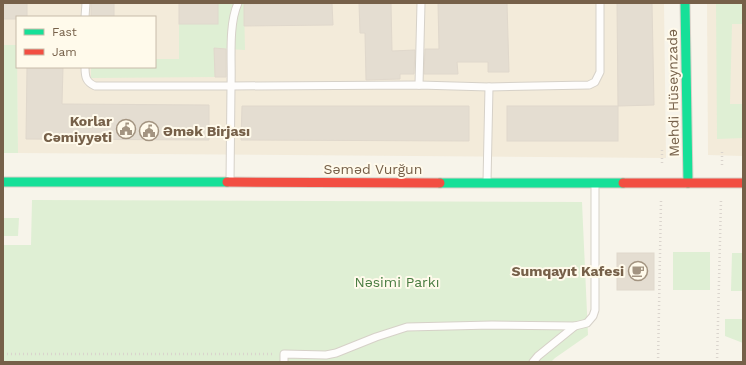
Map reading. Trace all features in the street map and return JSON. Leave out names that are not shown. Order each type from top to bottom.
[{"type":"main road","name":"Mehdi Hüseynzadə","points":[[686,3],[688,182]]},
{"type":"main road","name":"Səməd Vurğun","points":[[3,182],[743,183]]},
{"type":"lane","points":[[86,3],[86,16]]},
{"type":"lane","points":[[230,182],[232,24],[234,12],[238,3]]},
{"type":"lane","points":[[419,85],[422,3]]},
{"type":"lane","points":[[85,68],[86,80],[89,84],[95,86],[419,85],[489,87],[589,84],[595,82],[600,72],[600,3]]},
{"type":"lane","points":[[487,183],[489,87]]},
{"type":"lane","points":[[284,362],[284,354],[326,355],[336,353],[376,336],[407,327],[492,325],[575,326],[587,323],[593,316],[595,310],[596,183]]},
{"type":"lane","points":[[533,362],[538,356],[575,326]]},
{"type":"path","points":[[658,362],[662,150]]},
{"type":"path","points":[[717,362],[722,151]]},
{"type":"path","points":[[3,354],[284,354]]},
{"type":"shaded area","points":[[3,3],[664,3],[666,158],[18,153],[17,68],[156,68],[156,16],[16,16],[16,45],[3,45]]},
{"type":"shaded area","points":[[707,3],[743,3],[743,156],[708,155]]},
{"type":"green space","points":[[218,3],[244,4],[245,50],[214,48],[215,77],[91,78],[91,68],[156,68],[156,59],[179,59],[179,24],[218,24]]},
{"type":"green space","points":[[716,3],[743,3],[743,24],[732,24],[730,104],[743,104],[743,138],[717,139]]},
{"type":"green space","points":[[3,45],[16,45],[18,153],[3,153]]},
{"type":"green space","name":"Nəsimi Parkı","points":[[32,200],[582,202],[588,335],[551,362],[3,362],[3,245],[31,245]]},
{"type":"green space","points":[[3,218],[19,218],[18,236],[3,236]]},
{"type":"green space","points":[[673,252],[710,252],[710,290],[673,290]]},
{"type":"green space","points":[[732,253],[743,253],[743,291],[731,291]]},
{"type":"green space","points":[[725,319],[743,319],[743,343],[725,336]]},
{"type":"building","points":[[3,3],[27,3],[27,16],[16,16],[16,19],[3,19]]},
{"type":"building","points":[[91,3],[114,3],[114,16],[91,16]]},
{"type":"building","points":[[179,3],[218,3],[218,24],[179,24]]},
{"type":"building","points":[[332,3],[333,25],[244,26],[244,4]]},
{"type":"building","points":[[359,3],[391,3],[392,51],[415,50],[414,74],[400,74],[400,79],[366,80],[365,33],[360,33]]},
{"type":"building","points":[[438,3],[507,3],[509,72],[488,72],[488,62],[457,62],[458,74],[424,74],[425,49],[439,49]]},
{"type":"building","points":[[617,3],[652,3],[654,105],[618,106]]},
{"type":"building","points":[[214,48],[226,49],[226,77],[215,77]]},
{"type":"building","points":[[27,68],[63,68],[62,104],[209,105],[209,140],[26,139]]},
{"type":"building","points":[[242,106],[469,106],[469,141],[241,140]]},
{"type":"building","points":[[507,106],[618,106],[618,141],[507,141]]},
{"type":"building","points":[[617,253],[654,253],[654,290],[617,290]]},
{"type":"traffic: fast","points":[[685,3],[688,183]]},
{"type":"traffic: fast","points":[[3,182],[227,182]]},
{"type":"traffic: fast","points":[[440,183],[623,183]]},
{"type":"traffic: jam","points":[[227,182],[440,183]]},
{"type":"traffic: jam","points":[[623,183],[743,183]]},
{"type":"place","name":"Korlar Cəmiyyəti","points":[[126,129]]},
{"type":"place","name":"Əmək Birjası","points":[[149,131]]},
{"type":"place","name":"Sumqayıt Kafesi","points":[[638,271]]}]
